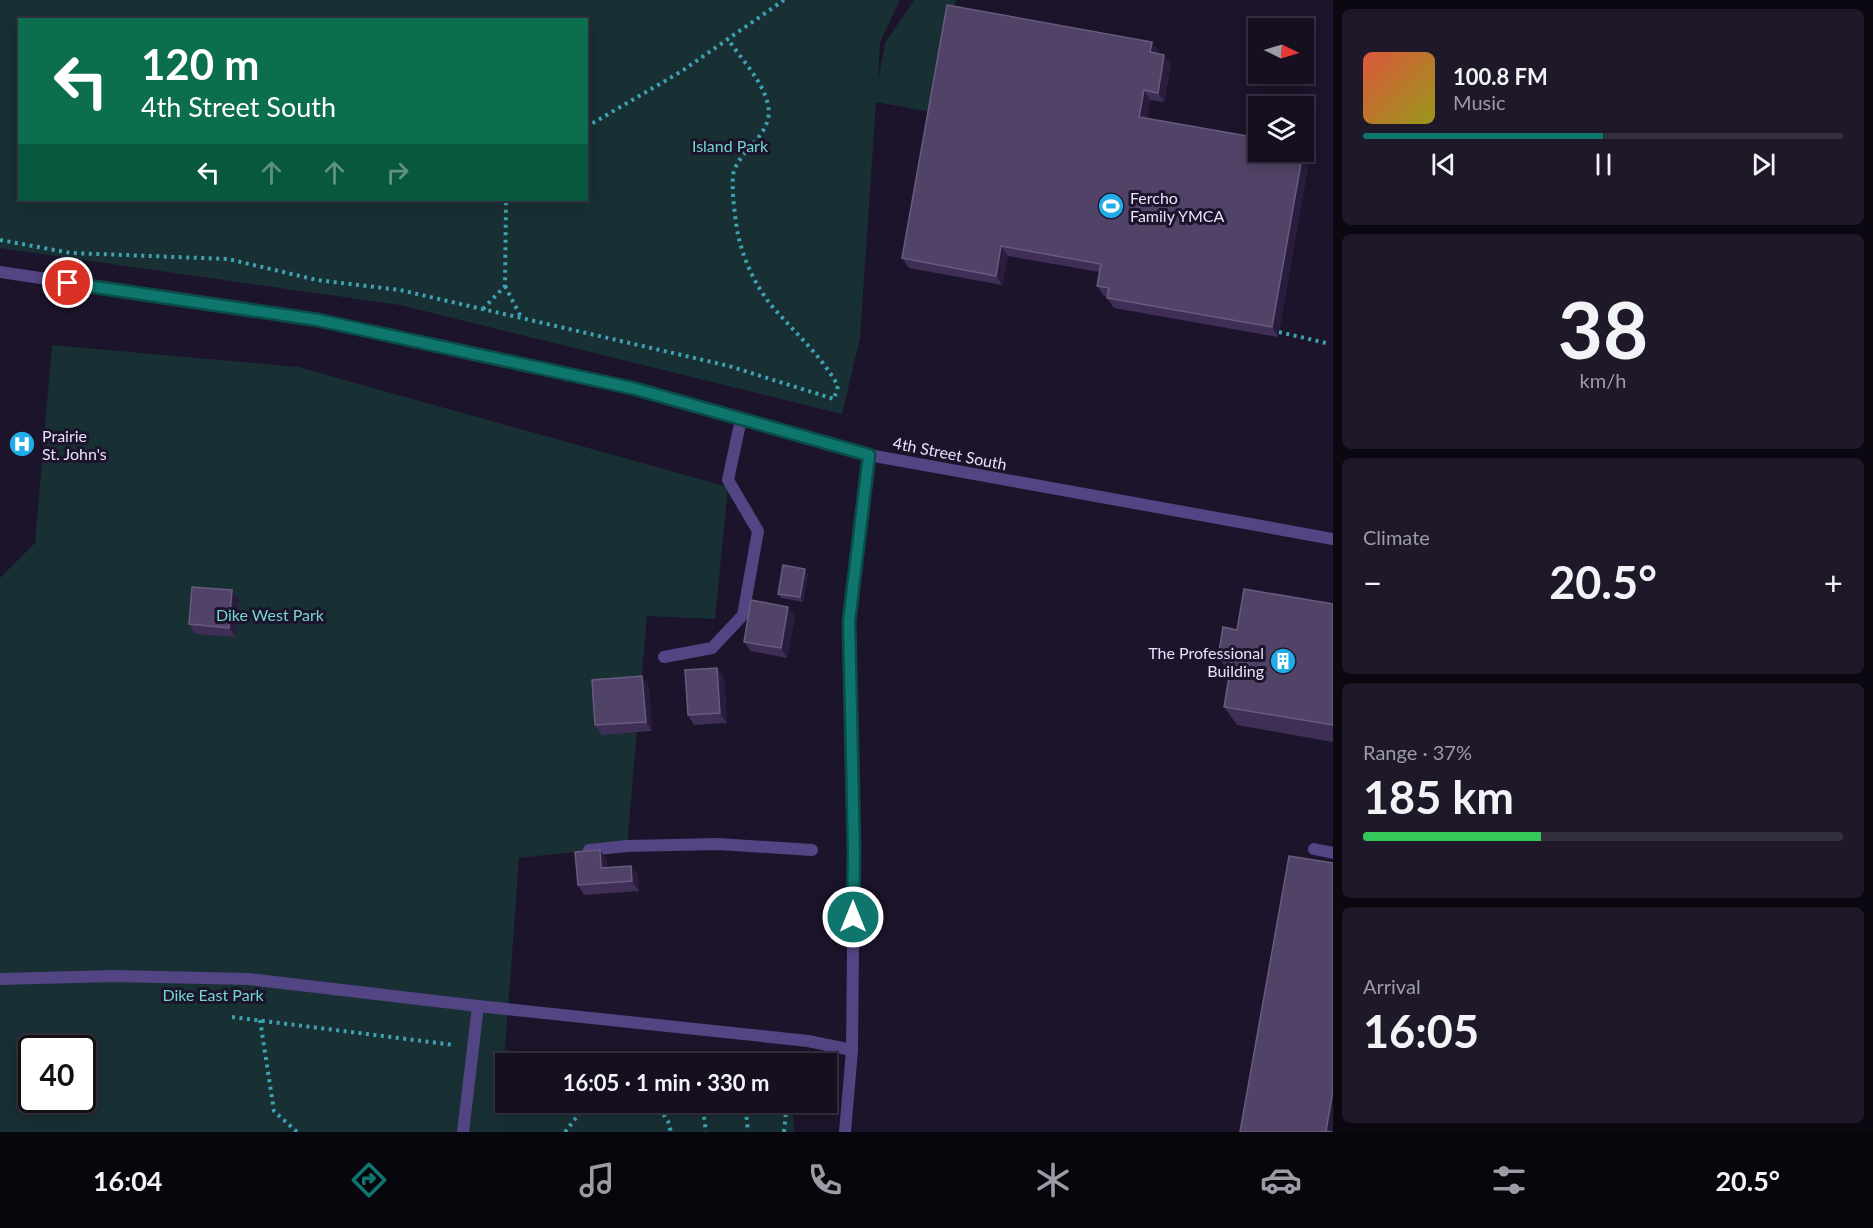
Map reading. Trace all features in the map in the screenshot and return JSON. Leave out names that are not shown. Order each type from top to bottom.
[{"type":"street","name":"4th Street South","points":[[0,272],[318,320],[632,388],[869,455],[1232,522],[1333,538]]},
{"type":"street","points":[[664,657],[712,648],[743,615],[758,531],[728,480],[741,419]]},
{"type":"street","points":[[845,1132],[852,1050],[854,851],[849,621],[869,455]]},
{"type":"street","points":[[589,850],[627,846],[718,844],[812,850]]},
{"type":"street","points":[[1314,849],[1333,853]]},
{"type":"street","points":[[0,979],[114,976],[249,979],[808,1041],[852,1050]]},
{"type":"street","points":[[464,1132],[478,1006]]},
{"type":"path","points":[[588,126],[682,70],[784,0]]},
{"type":"path","points":[[0,240],[71,253],[228,259],[317,280],[400,290],[729,366],[834,399],[838,386],[831,372],[770,304],[754,280],[738,238],[733,173],[741,156],[766,127],[769,107],[763,90],[728,39]]},
{"type":"path","points":[[506,201],[505,285],[521,318]]},
{"type":"path","points":[[483,309],[505,285]]},
{"type":"path","points":[[1279,332],[1326,343]]},
{"type":"path","points":[[232,1017],[473,1047]]},
{"type":"path","points":[[260,1020],[274,1111],[297,1132]]},
{"type":"path","points":[[565,1132],[580,1113]]},
{"type":"path","points":[[663,1113],[668,1120],[671,1132]]},
{"type":"path","points":[[703,1113],[706,1132]]},
{"type":"path","points":[[746,1113],[748,1132]]},
{"type":"path","points":[[784,1132],[785,1113]]},
{"type":"green space","name":"Island Park","points":[[0,0],[900,0],[880,42],[878,82],[885,43],[914,0],[956,0],[936,113],[876,102],[860,338],[842,414],[400,305],[0,248]]},
{"type":"green space","name":"Dike West Park","points":[[52,345],[298,367],[728,487],[715,619],[647,616],[627,846],[519,858],[505,1050],[536,1053],[495,1053],[495,1113],[793,1113],[794,1132],[0,1132],[0,578],[35,543]]},
{"type":"building","name":"Fercho Family YMCA","points":[[947,5],[1152,42],[1150,52],[1164,55],[1158,93],[1144,90],[1139,117],[1248,136],[1248,162],[1301,162],[1272,327],[1107,298],[1109,288],[1097,286],[1101,264],[1001,246],[996,276],[902,258]]},
{"type":"building","points":[[783,565],[805,569],[800,597],[778,594]]},
{"type":"building","points":[[192,587],[232,590],[229,628],[189,624]]},
{"type":"building","name":"The Professional Building","points":[[1244,589],[1333,604],[1333,725],[1224,707],[1232,659],[1218,657],[1223,627],[1237,630]]},
{"type":"building","points":[[751,600],[788,607],[781,648],[744,642]]},
{"type":"building","points":[[717,668],[720,713],[688,715],[685,670]]},
{"type":"building","points":[[642,676],[646,722],[595,725],[592,680]]},
{"type":"building","points":[[600,850],[601,868],[631,866],[632,881],[578,885],[575,852]]},
{"type":"building","points":[[1289,856],[1333,863],[1333,1090],[1326,1131],[1332,1132],[1240,1132]]},
{"type":"place","name":"Fercho Family YMCA","points":[[1111,206]]},
{"type":"place","name":"Prairie St. John's","points":[[22,444]]},
{"type":"place","name":"The Professional Building","points":[[1283,661]]},
{"type":"route","points":[[68,283],[318,320],[632,388],[869,455],[849,621],[854,851],[853,917]]},
{"type":"park label","name":"Dike East Park","points":[[213,994]]}]
